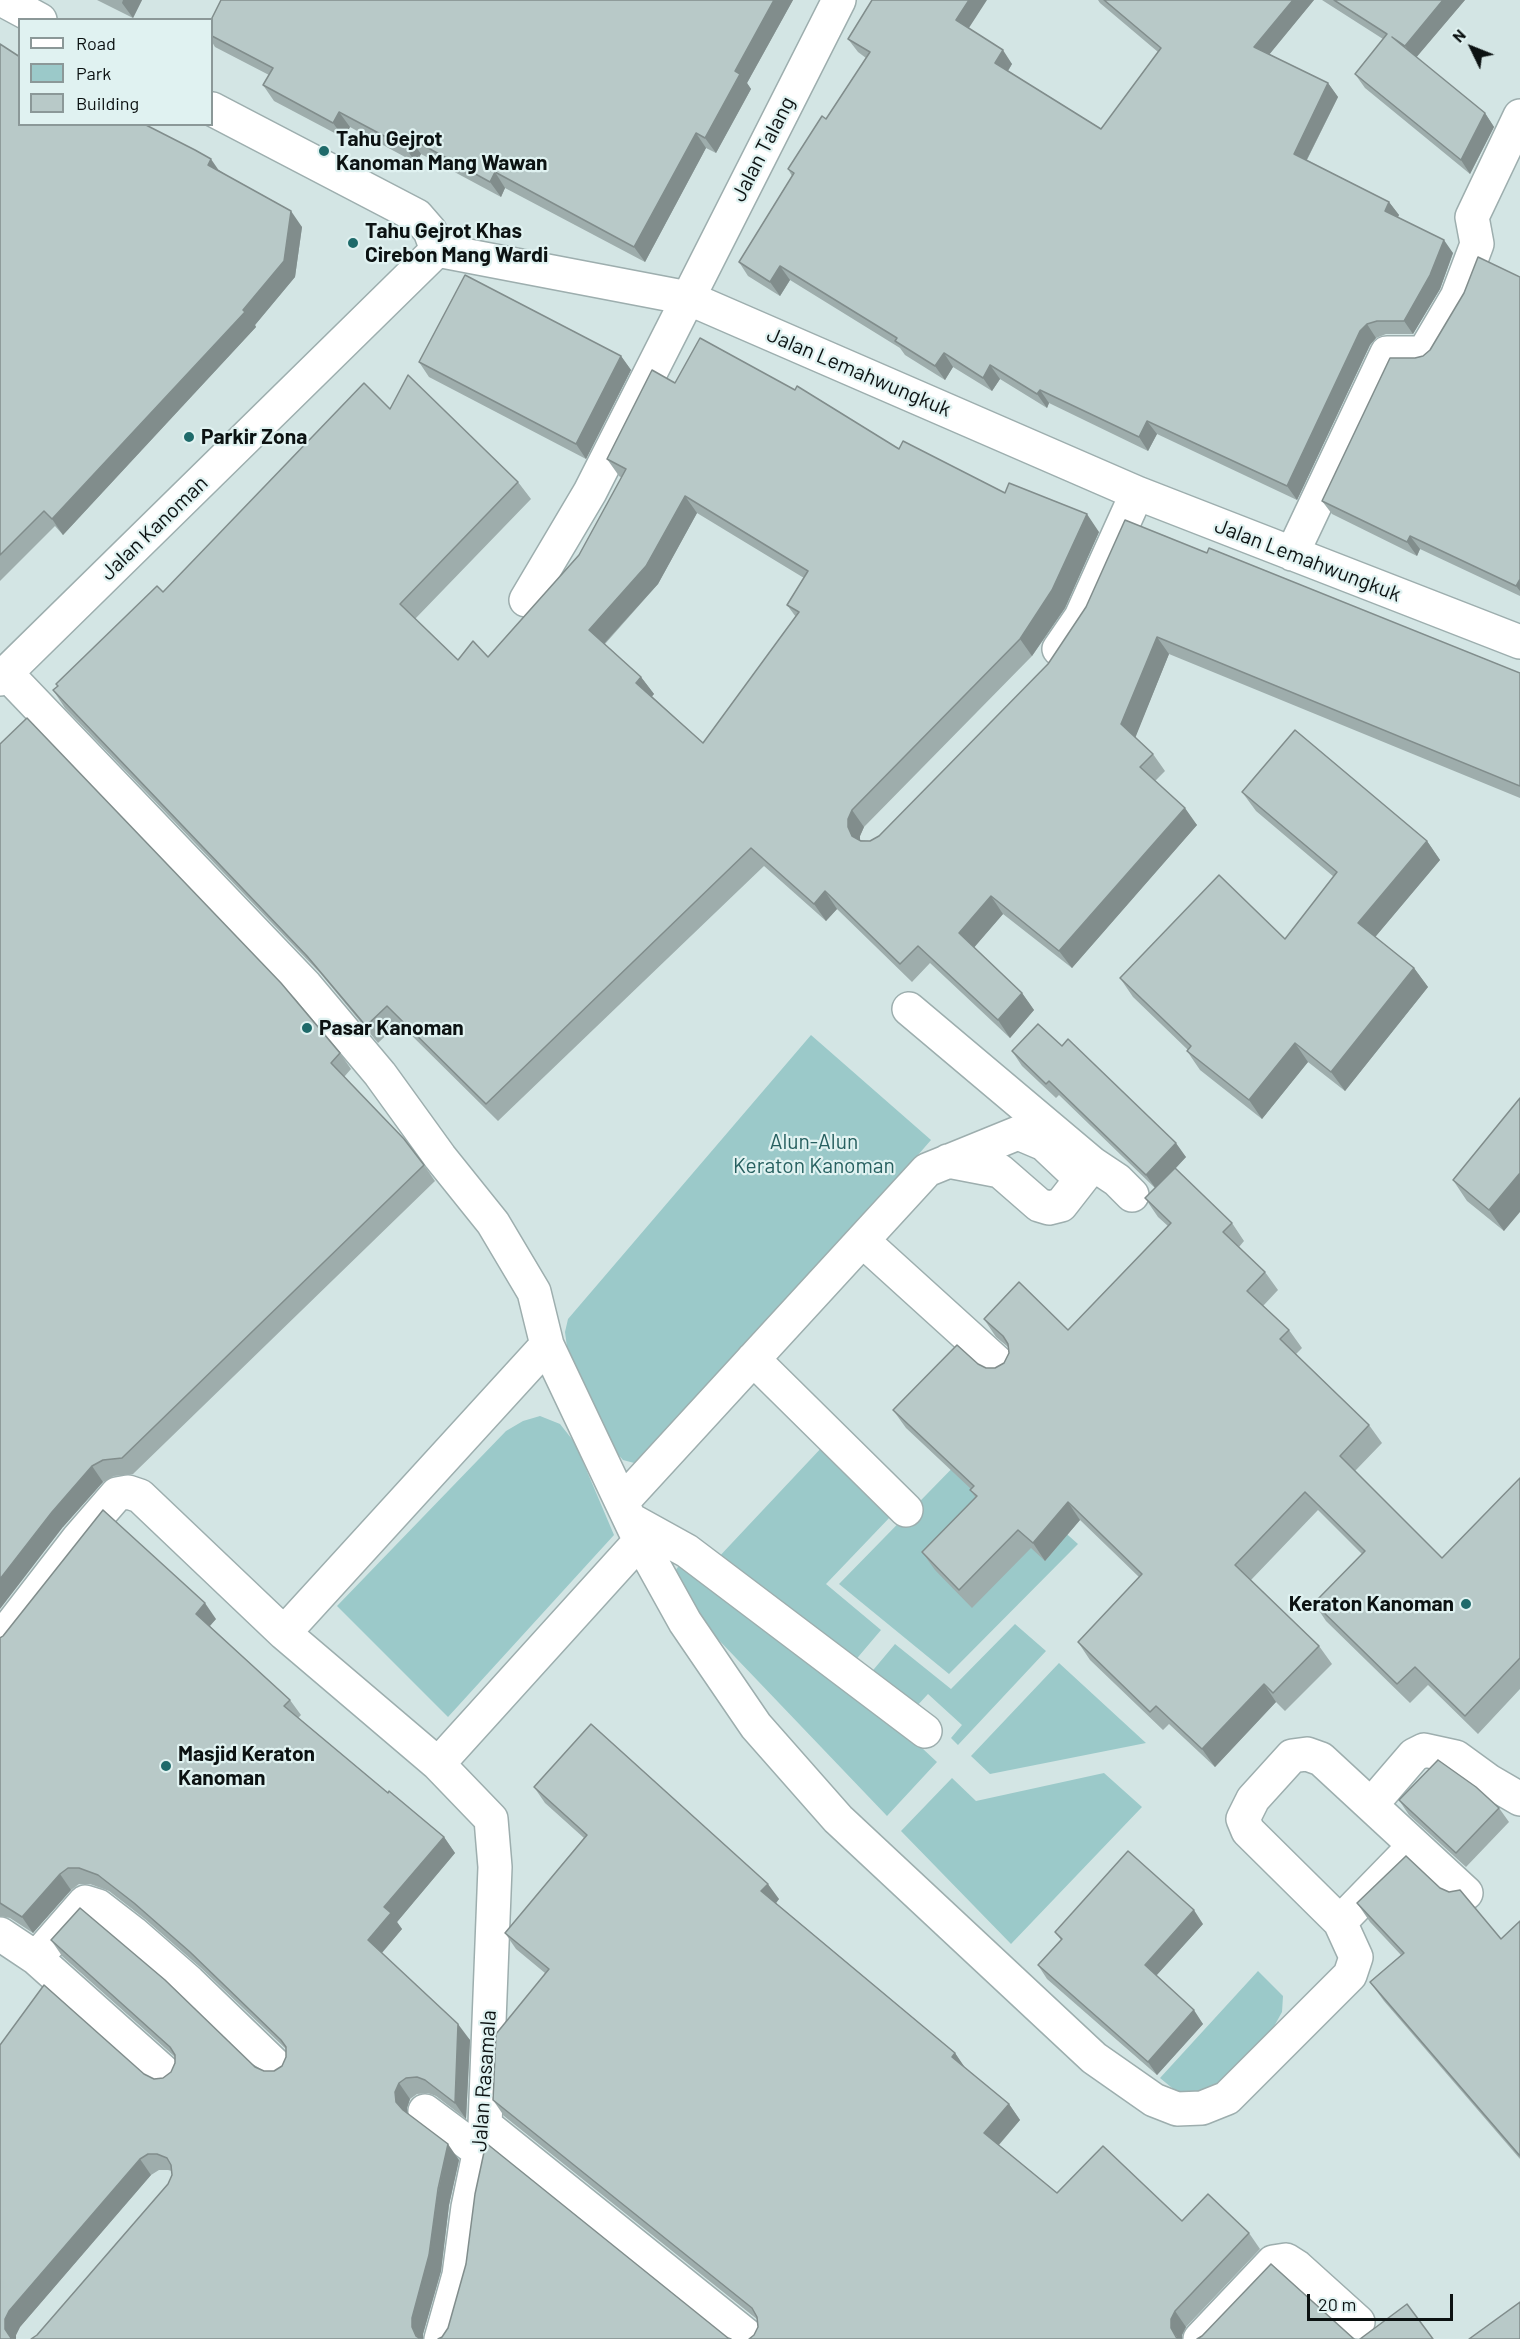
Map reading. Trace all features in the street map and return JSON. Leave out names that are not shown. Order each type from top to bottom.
[{"type":"street","points":[[3,0],[36,18]]},
{"type":"street","name":"Jalan Talang","points":[[526,600],[590,492],[839,0]]},
{"type":"street","points":[[213,110],[417,216],[430,231],[437,250]]},
{"type":"street","points":[[1292,554],[1387,353],[1424,353],[1457,297],[1478,244],[1473,217],[1520,116]]},
{"type":"street","name":"Jalan Lemahwungkuk","points":[[437,250],[688,298],[1137,493],[1520,642]]},
{"type":"street","name":"Jalan Kanoman","points":[[3,676],[437,250]]},
{"type":"street","points":[[1038,676],[1047,668],[1081,617],[1137,493]]},
{"type":"street","points":[[3,676],[306,986],[380,1074],[440,1157],[493,1223],[534,1292],[547,1345],[631,1521],[685,1622],[756,1726],[838,1819],[1094,2058],[1147,2096],[1178,2109],[1202,2108],[1227,2098],[1350,1975],[1356,1958],[1340,1922],[1248,1831],[1243,1819],[1253,1799],[1292,1756],[1307,1754],[1321,1759],[1466,1893]]},
{"type":"street","points":[[909,1009],[1087,1171]]},
{"type":"street","points":[[0,1640],[78,1539],[117,1494],[128,1492],[140,1496],[284,1634],[438,1764],[631,1521],[753,1359],[927,1170],[1018,1133],[1044,1144],[1087,1171],[1117,1180],[1132,1195]]},
{"type":"street","points":[[948,1161],[1000,1171],[1039,1205],[1049,1208],[1061,1204],[1087,1171]]},
{"type":"street","points":[[863,1240],[1003,1368]]},
{"type":"street","points":[[284,1634],[547,1345]]},
{"type":"street","points":[[753,1359],[906,1510]]},
{"type":"street","points":[[631,1521],[687,1551],[925,1731]]},
{"type":"street","points":[[1371,1805],[1414,1755],[1424,1750],[1456,1757],[1489,1781],[1520,1799]]},
{"type":"street","name":"Jalan Rasamala","points":[[438,1764],[491,1819],[495,1867],[482,2139],[468,2207],[459,2275],[441,2339]]},
{"type":"street","points":[[1340,1922],[1414,1846]]},
{"type":"street","points":[[36,1958],[85,1902],[98,1906],[189,1982],[279,2069]]},
{"type":"street","points":[[0,1934],[36,1958],[168,2076]]},
{"type":"street","points":[[425,2111],[482,2139],[751,2339]]},
{"type":"street","points":[[1200,2339],[1273,2262],[1287,2260],[1358,2322]]},
{"type":"green space","name":"Alun-Alun Keraton Kanoman","points":[[811,1035],[931,1140],[654,1458],[638,1464],[623,1460],[615,1451],[567,1347],[565,1332],[568,1319]]},
{"type":"green space","points":[[540,1416],[560,1424],[575,1443],[614,1535],[448,1717],[337,1606],[506,1431],[523,1421]]},
{"type":"green space","points":[[824,1445],[892,1515],[826,1584],[881,1630],[853,1663],[716,1560]]},
{"type":"green space","points":[[971,1449],[1078,1544],[949,1674],[839,1584]]},
{"type":"green space","points":[[685,1566],[907,1734],[937,1762],[887,1816],[714,1635],[690,1601],[675,1571],[678,1567]]},
{"type":"green space","points":[[1015,1624],[1046,1651],[958,1745],[951,1738],[962,1725],[928,1694],[915,1708],[869,1675],[895,1644],[951,1689]]},
{"type":"green space","points":[[1059,1663],[1146,1743],[990,1774],[971,1756]]},
{"type":"green space","points":[[1104,1773],[1142,1807],[1011,1944],[901,1831],[952,1778],[976,1801]]},
{"type":"green space","points":[[1258,1971],[1283,1996],[1282,2012],[1272,2030],[1203,2097],[1177,2092],[1160,2078]]},
{"type":"building","points":[[221,0],[774,0],[735,71],[740,74],[705,138],[696,133],[634,247],[495,172],[490,182],[410,138],[405,147],[339,112],[333,123],[263,85],[273,68],[213,37],[212,18]]},
{"type":"building","points":[[872,0],[969,0],[956,20],[1003,50],[995,63],[1101,129],[1161,48],[1104,0],[1293,0],[1254,47],[1328,83],[1294,154],[1389,202],[1385,211],[1444,240],[1430,275],[1404,321],[1377,321],[1367,324],[1360,331],[1287,486],[1147,421],[1139,437],[1040,390],[1037,394],[990,365],[983,378],[944,353],[935,366],[895,341],[897,338],[780,266],[770,282],[739,262],[794,173],[788,169],[822,116],[826,119],[870,52],[848,39]]},
{"type":"building","points":[[1334,0],[1443,0],[1405,46],[1392,37],[1485,113],[1461,160],[1355,74],[1387,34]]},
{"type":"building","points":[[0,44],[18,56],[18,126],[148,126],[211,159],[208,165],[291,211],[284,261],[243,310],[245,312],[52,519],[44,511],[0,555]]},
{"type":"building","points":[[1478,257],[1520,277],[1520,579],[1516,586],[1410,536],[1407,542],[1322,501],[1390,358],[1415,358],[1423,356],[1430,350],[1464,293]]},
{"type":"building","points":[[465,275],[621,356],[576,444],[419,362]]},
{"type":"building","points":[[700,338],[795,390],[797,386],[899,449],[903,441],[1005,493],[1009,483],[1087,514],[1052,590],[1020,639],[852,810],[848,819],[848,827],[852,836],[861,841],[870,841],[879,836],[1048,664],[1086,607],[1125,520],[1207,553],[1209,548],[1520,673],[1520,786],[1157,637],[1121,724],[1153,754],[1140,767],[1185,808],[1059,951],[991,896],[959,933],[1022,993],[998,1020],[918,946],[900,964],[825,891],[814,904],[751,848],[486,1104],[387,1006],[366,1026],[307,956],[53,690],[58,686],[56,684],[157,586],[163,592],[364,383],[390,409],[408,375],[518,482],[400,604],[458,660],[473,641],[488,657],[579,555],[626,469],[607,459],[652,370],[675,383]],"holes":[[[685,496],[808,571],[787,605],[799,612],[703,743],[636,683],[641,677],[589,630],[646,566]]]},
{"type":"building","points":[[27,718],[281,983],[340,1053],[331,1063],[404,1139],[424,1165],[122,1458],[103,1460],[92,1466],[52,1512],[0,1579],[0,744]]},
{"type":"building","points":[[1295,730],[1427,841],[1358,923],[1414,968],[1331,1072],[1295,1043],[1249,1100],[1187,1051],[1191,1046],[1120,978],[1219,875],[1285,939],[1337,872],[1242,792]]},
{"type":"building","points":[[1038,1024],[1062,1046],[1068,1039],[1176,1143],[1146,1175],[1049,1081],[1046,1084],[1012,1051]]},
{"type":"building","points":[[1520,1098],[1520,1173],[1489,1210],[1453,1180]]},
{"type":"building","points":[[1175,1168],[1232,1223],[1223,1232],[1265,1272],[1247,1291],[1289,1330],[1280,1339],[1369,1425],[1340,1456],[1442,1558],[1520,1478],[1520,1658],[1465,1716],[1415,1667],[1397,1684],[1314,1603],[1365,1551],[1305,1492],[1235,1565],[1319,1646],[1273,1693],[1264,1684],[1202,1749],[1156,1706],[1150,1712],[1078,1642],[1142,1574],[1068,1502],[1033,1543],[1018,1530],[959,1590],[922,1552],[977,1496],[970,1490],[974,1486],[893,1410],[957,1345],[978,1364],[986,1368],[995,1368],[1004,1363],[1009,1353],[1008,1344],[1003,1336],[984,1319],[1019,1282],[1068,1330],[1171,1223],[1145,1198]]},
{"type":"building","points":[[103,1510],[205,1603],[196,1614],[290,1700],[284,1706],[444,1837],[384,1907],[391,1913],[368,1940],[458,2024],[455,2103],[425,2080],[417,2077],[406,2078],[399,2083],[395,2092],[396,2102],[403,2110],[448,2144],[438,2189],[429,2255],[412,2318],[412,2327],[416,2336],[421,2339],[31,2339],[37,2335],[168,2184],[172,2175],[171,2165],[167,2158],[157,2154],[148,2154],[140,2159],[9,2311],[5,2319],[5,2329],[14,2339],[0,2339],[0,2045],[44,1985],[144,2074],[154,2079],[163,2078],[171,2072],[175,2063],[175,2055],[170,2047],[51,1940],[80,1908],[165,1980],[255,2067],[264,2071],[274,2071],[282,2066],[286,2057],[286,2047],[281,2040],[190,1952],[98,1875],[79,1868],[68,1868],[22,1917],[0,1903],[0,1638]]},
{"type":"building","points":[[591,1724],[768,1884],[761,1891],[955,2053],[952,2057],[1009,2104],[984,2133],[1057,2193],[1103,2146],[1182,2221],[1208,2194],[1249,2233],[1175,2311],[1171,2319],[1171,2328],[1176,2337],[1180,2339],[749,2339],[758,2327],[757,2317],[752,2308],[493,2100],[496,2034],[549,1969],[505,1933],[587,1835],[534,1787]]},
{"type":"building","points":[[1438,1760],[1476,1787],[1499,1808],[1456,1853],[1399,1800]]},
{"type":"building","points":[[1128,1851],[1194,1910],[1145,1965],[1194,2010],[1148,2062],[1038,1965],[1062,1939],[1055,1932]]},
{"type":"building","points":[[1406,1856],[1440,1888],[1449,1892],[1460,1890],[1501,1939],[1520,1921],[1520,2156],[1370,1982],[1404,1953],[1357,1903]]},
{"type":"building","points":[[486,2143],[731,2339],[438,2339],[448,2328],[466,2264],[475,2194]]},
{"type":"building","points":[[1271,2264],[1354,2339],[1197,2339]]},
{"type":"building","points":[[1520,2302],[1520,2339],[1469,2339]]},
{"type":"building","points":[[1407,2304],[1433,2339],[1360,2339]]},
{"type":"place","name":"Tahu Gejrot Kanoman Mang Wawan","points":[[324,151]]},
{"type":"place","name":"Tahu Gejrot Khas Cirebon Mang Wardi","points":[[353,243]]},
{"type":"place","name":"Parkir Zona","points":[[189,437]]},
{"type":"place","name":"Pasar Kanoman","points":[[307,1028]]},
{"type":"place","name":"Keraton Kanoman","points":[[1466,1604]]},
{"type":"place","name":"Masjid Keraton Kanoman","points":[[166,1766]]}]
